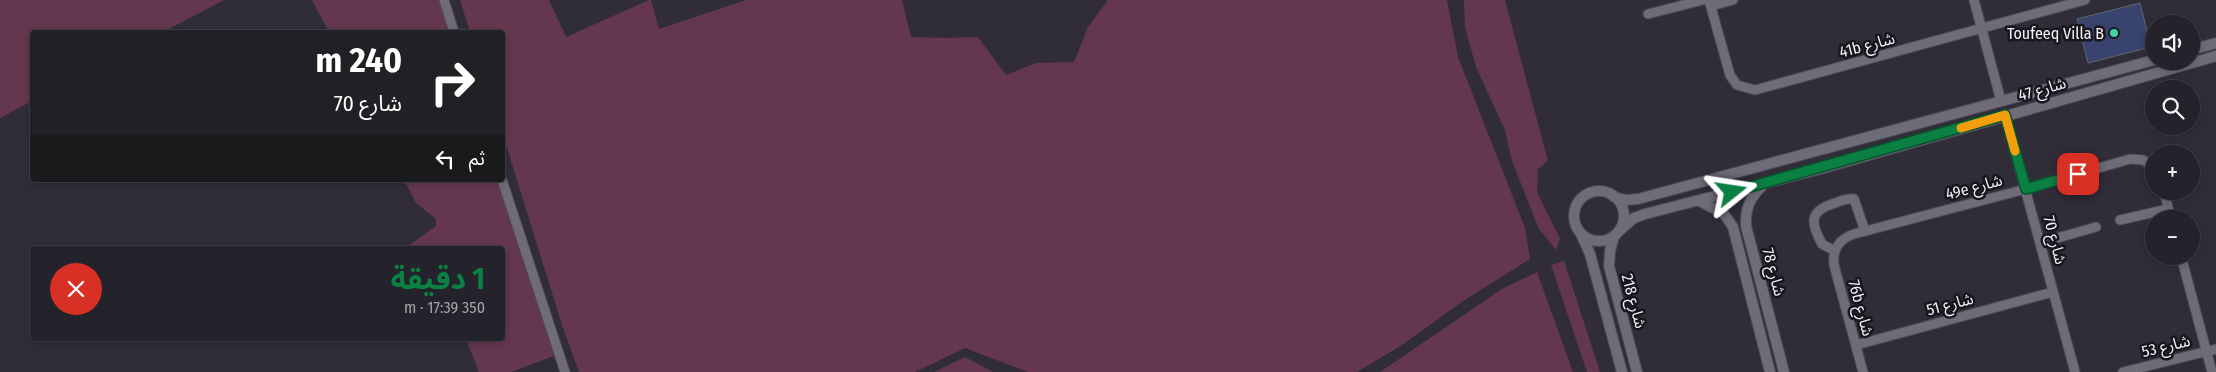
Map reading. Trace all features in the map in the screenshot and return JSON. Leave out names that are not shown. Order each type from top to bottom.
[{"type":"street","points":[[444,0],[453,30]]},
{"type":"street","points":[[1648,14],[1703,0]]},
{"type":"street","points":[[1710,3],[1733,0]]},
{"type":"street","points":[[1974,0],[2001,101]]},
{"type":"street","name":"41b شارع","points":[[1710,3],[1730,75],[1737,84],[1749,90],[1761,89],[2085,0]]},
{"type":"street","points":[[2200,47],[2216,43]]},
{"type":"street","name":"شارع 47","points":[[1617,234],[1628,222],[1639,216],[1764,184],[2213,56]]},
{"type":"street","name":"شارع 47","points":[[1614,196],[1626,200],[1638,199],[2145,62]]},
{"type":"street","name":"شارع 70","points":[[2005,115],[2074,372]]},
{"type":"street","name":"49e شارع","points":[[1835,251],[1844,238],[1865,231],[2026,189],[2130,159],[2145,161]]},
{"type":"street","points":[[503,182],[565,372]]},
{"type":"street","name":"شارع 78","points":[[1764,184],[1748,203],[1746,226],[1784,372]]},
{"type":"street","points":[[1580,233],[1593,241],[1600,241],[1617,234],[1624,221],[1623,210],[1614,196],[1608,193],[1593,192],[1577,205],[1574,220],[1592,261],[1622,372]]},
{"type":"street","points":[[1835,251],[1822,244],[1813,221],[1814,215],[1821,208],[1849,198],[1854,199],[1865,231]]},
{"type":"street","points":[[2120,220],[2168,209],[2166,200]]},
{"type":"street","name":"شارع 78","points":[[1700,201],[1724,214],[1733,228],[1770,372]]},
{"type":"street","points":[[2040,243],[2096,227]]},
{"type":"street","name":"شارع 218","points":[[1617,234],[1610,251],[1609,266],[1637,372]]},
{"type":"street","name":"76b شارع","points":[[1835,251],[1834,265],[1863,372]]},
{"type":"street","points":[[2183,265],[2212,372]]},
{"type":"street","name":"شارع 51","points":[[1856,345],[2052,292]]},
{"type":"street","name":"شارع 53","points":[[2123,372],[2216,349]]},
{"type":"shaded area","points":[[0,0],[224,0],[167,30],[30,30],[30,102],[0,118]]},
{"type":"shaded area","points":[[312,0],[441,0],[450,30],[328,30]]},
{"type":"shaded area","points":[[460,0],[549,0],[566,37],[649,0],[651,0],[659,29],[746,0],[902,0],[911,37],[978,37],[1006,75],[1036,63],[1074,62],[1088,27],[1108,0],[1447,0],[1458,57],[1525,228],[1530,259],[1463,301],[1402,345],[1357,372],[1028,372],[965,348],[915,372],[579,372],[562,325],[505,141],[505,30],[469,30]]},
{"type":"shaded area","points":[[1464,0],[1505,0],[1548,161],[1538,169],[1537,192],[1560,239],[1556,250],[1539,229],[1512,161],[1505,130],[1476,67],[1465,27]]},
{"type":"shaded area","points":[[405,182],[499,182],[554,356],[511,372],[479,372],[467,341],[505,341],[505,246],[408,246],[436,226],[436,219],[416,203]]},
{"type":"shaded area","points":[[1564,261],[1600,372],[1587,372],[1551,265]]},
{"type":"shaded area","points":[[1537,272],[1573,372],[1380,372],[1502,289]]},
{"type":"shaded area","points":[[965,357],[993,372],[934,372]]},
{"type":"building","name":"Toufeeq Villa B","points":[[2140,3],[2145,23],[2145,49],[2088,63],[2077,19]]},
{"type":"slow traffic","points":[[1961,128],[2005,115],[2015,151]]},
{"type":"place","name":"Toufeeq Villa B","points":[[2114,33]]},
{"type":"route","points":[[1732,192],[1820,169],[2005,115],[2026,189],[2078,174]]}]
